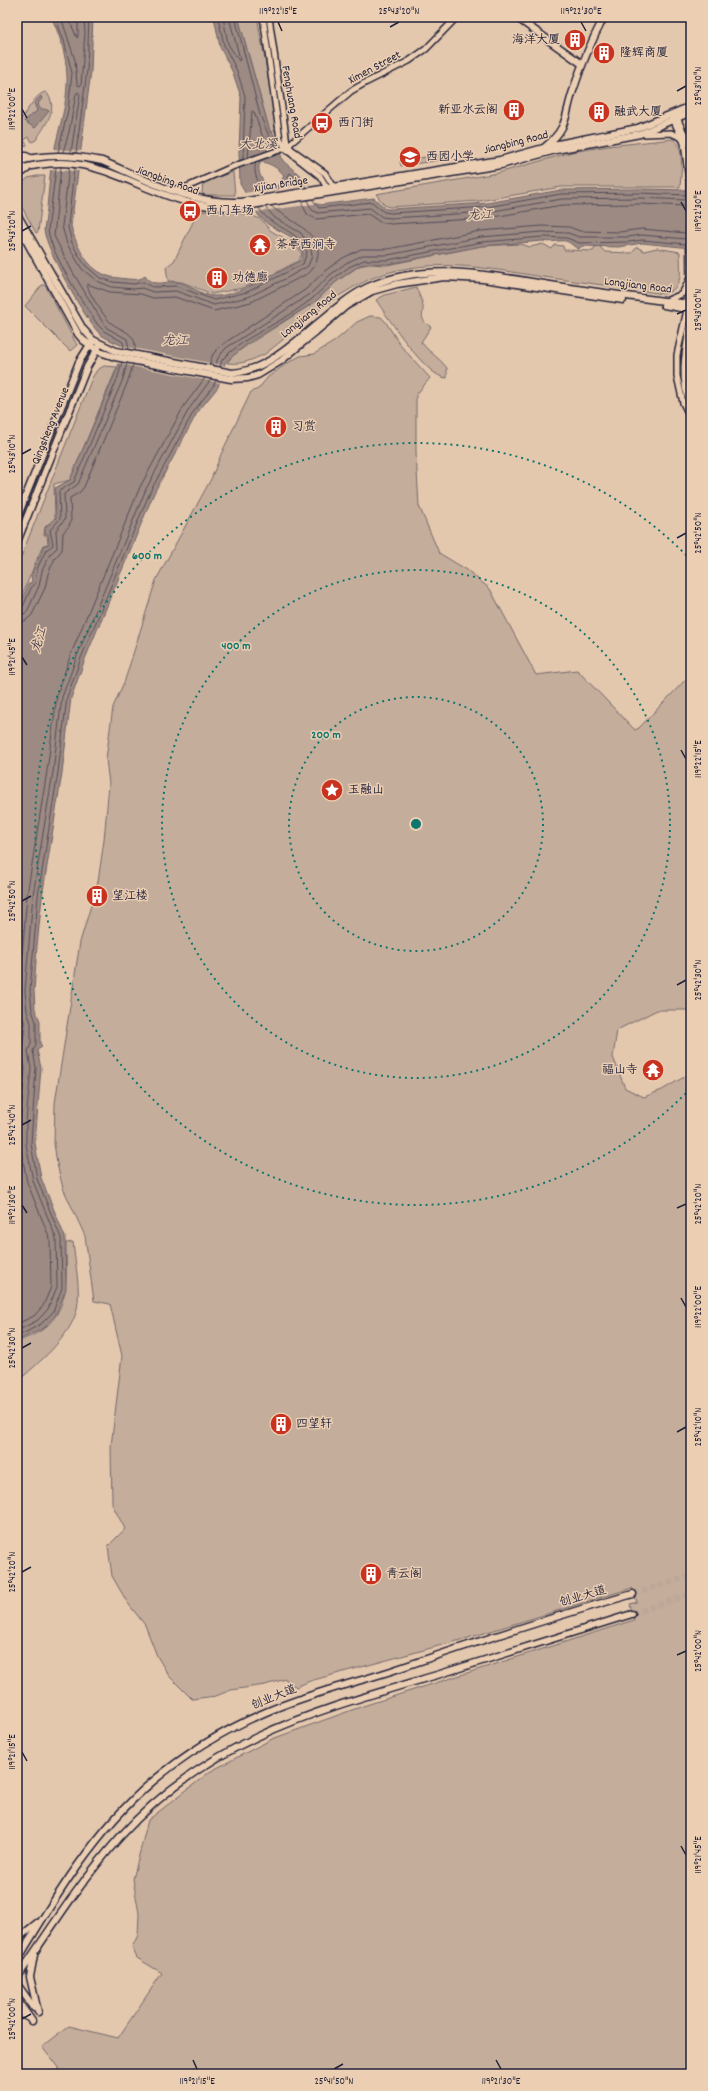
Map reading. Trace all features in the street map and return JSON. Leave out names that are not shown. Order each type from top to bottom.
[{"type":"main road","points":[[516,17],[583,63]]},
{"type":"main road","points":[[520,17],[583,63]]},
{"type":"main road","points":[[544,148],[560,132],[567,116],[573,90],[583,63],[604,17]]},
{"type":"main road","name":"Jiangbing Road","points":[[319,193],[487,168],[556,150],[640,134],[691,106]]},
{"type":"main road","name":"Jiangbing Road","points":[[336,190],[494,162],[544,148],[638,128],[691,112]]},
{"type":"main road","points":[[17,156],[26,156],[30,158]]},
{"type":"main road","name":"Jiangbing Road","points":[[30,158],[51,156],[83,157],[102,161],[167,190],[193,198],[247,204]]},
{"type":"main road","points":[[17,162],[30,158]]},
{"type":"main road","name":"Jiangbing Road","points":[[30,166],[50,164],[81,165],[102,168],[192,203],[219,207],[247,204]]},
{"type":"main road","points":[[17,170],[30,166]]},
{"type":"main road","points":[[17,176],[30,166]]},
{"type":"main road","name":"Xijian Bridge","points":[[247,204],[319,193]]},
{"type":"main road","name":"Longjiang Road","points":[[17,214],[83,329],[97,350],[108,355],[116,354],[232,372],[248,371],[277,356],[342,302],[369,287],[418,274],[450,272],[487,274],[690,306]]},
{"type":"main road","name":"Longjiang Road","points":[[17,224],[80,337],[91,342],[101,344],[116,354],[231,379],[253,377],[280,361],[346,306],[372,291],[424,278],[444,277],[483,279],[690,306]]},
{"type":"main road","points":[[80,337],[82,357]]},
{"type":"main road","name":"Qingsheng Avenue","points":[[17,518],[82,357],[91,342]]},
{"type":"main road","name":"Qingsheng Avenue","points":[[17,542],[87,367],[101,344]]},
{"type":"main road","points":[[87,367],[97,358],[108,355]]},
{"type":"main road","name":"创业大道","points":[[17,1961],[40,1921],[84,1857],[109,1825],[152,1782],[187,1756],[236,1726],[265,1712],[297,1700],[367,1679],[556,1616],[633,1594]]},
{"type":"main road","points":[[17,1978],[93,1870],[120,1836],[168,1792],[226,1752],[280,1725],[315,1712],[632,1614]]},
{"type":"main road","points":[[17,1938],[40,1921]]},
{"type":"main road","points":[[17,1984],[38,2012],[30,1977],[35,1952]]},
{"type":"main road","points":[[17,2000],[32,2021],[17,2012]]},
{"type":"street","name":"Fenghuang Road","points":[[263,17],[280,140],[285,147],[320,176],[329,191]]},
{"type":"street","name":"Fenghuang Road","points":[[268,17],[285,147]]},
{"type":"street","name":"Ximen Street","points":[[285,147],[351,91],[409,61],[426,49],[457,17]]},
{"type":"street","points":[[674,116],[691,149]]},
{"type":"street","points":[[691,122],[687,143],[689,181],[690,306],[677,355],[677,376],[683,403],[691,419]]},
{"type":"street","points":[[640,134],[671,133],[679,136],[687,143]]},
{"type":"street","name":"Fenghuang Road","points":[[285,147],[325,173],[336,190]]},
{"type":"street","points":[[167,190],[187,187],[285,147]]},
{"type":"street","points":[[664,302],[682,294],[690,277]]},
{"type":"street","points":[[691,319],[684,369],[685,389],[691,406]]},
{"type":"shaded area","points":[[238,17],[257,17],[278,130],[270,132]]},
{"type":"shaded area","points":[[46,92],[52,104],[50,116],[47,122],[36,140],[32,142],[29,137],[24,140],[27,145],[17,149],[17,124],[34,100],[42,93]]},
{"type":"shaded area","points":[[673,139],[677,142],[681,153],[680,187],[561,187],[479,201],[390,207],[384,205],[376,194],[498,173],[572,152],[608,146]]},
{"type":"shaded area","points":[[439,155],[440,160],[401,166],[400,161]]},
{"type":"shaded area","points":[[233,172],[235,195],[205,195],[202,193],[203,182]]},
{"type":"shaded area","points":[[45,176],[38,232],[36,233],[19,202],[17,188],[28,178]]},
{"type":"shaded area","points":[[191,211],[251,215],[262,221],[271,231],[293,243],[302,254],[298,261],[264,279],[242,288],[212,294],[182,282],[168,281],[166,267],[174,261],[194,220]]},
{"type":"shaded area","points":[[521,244],[530,247],[543,244],[552,249],[555,245],[563,246],[564,250],[593,251],[595,247],[599,246],[605,252],[632,253],[637,247],[644,251],[657,248],[680,252],[680,278],[675,288],[663,294],[477,267],[433,266],[389,272],[368,280],[340,295],[265,354],[242,363],[227,363],[232,356],[249,344],[315,302],[336,282],[359,266],[369,264],[387,265],[481,246]]},
{"type":"shaded area","points":[[42,285],[45,285],[77,345],[70,351],[25,306]]},
{"type":"shaded area","points":[[416,287],[423,306],[422,315],[424,321],[431,327],[421,342],[447,368],[447,378],[438,375],[418,358],[376,300],[385,295]]},
{"type":"shaded area","points":[[370,316],[381,317],[385,321],[401,346],[430,378],[416,395],[416,453],[419,506],[439,553],[467,570],[490,589],[536,675],[577,670],[635,730],[639,728],[691,674],[691,1010],[657,1010],[617,1030],[613,1057],[625,1088],[644,1097],[662,1090],[691,1073],[691,2074],[63,2074],[42,2047],[69,2026],[118,2038],[162,1973],[137,1958],[132,1947],[138,1935],[139,1914],[133,1879],[148,1820],[211,1771],[272,1739],[363,1706],[634,1620],[630,1604],[637,1602],[632,1588],[468,1638],[310,1681],[296,1687],[294,1685],[291,1686],[286,1679],[265,1685],[231,1690],[216,1696],[192,1699],[169,1676],[157,1656],[145,1625],[127,1602],[112,1576],[108,1546],[125,1529],[112,1504],[111,1446],[122,1356],[110,1304],[94,1301],[85,1236],[63,1188],[54,1143],[55,1103],[80,942],[98,882],[104,840],[109,784],[106,759],[113,707],[125,680],[156,580],[211,479],[222,452],[251,392],[258,389],[268,377],[286,364],[300,356],[314,354],[335,341],[357,322]]},
{"type":"shaded area","points":[[104,366],[117,367],[70,480],[54,484],[55,518],[45,527],[44,535],[47,535],[48,544],[43,545],[17,607],[17,567],[92,378],[97,370]]},
{"type":"shaded area","points":[[73,1242],[78,1293],[77,1309],[74,1319],[61,1340],[17,1382],[17,1342],[45,1328],[59,1309],[65,1288],[66,1243]]},
{"type":"water","name":"龙江","points":[[51,17],[93,17],[91,71],[71,226],[80,250],[85,258],[96,270],[111,277],[140,279],[145,276],[148,280],[155,283],[181,283],[204,294],[213,296],[233,293],[282,271],[301,260],[303,253],[295,239],[269,225],[259,216],[240,184],[239,152],[241,97],[233,73],[220,47],[214,17],[238,17],[270,132],[273,133],[283,161],[309,183],[319,205],[374,198],[386,209],[391,209],[487,203],[561,190],[691,190],[691,248],[642,243],[619,247],[582,246],[579,249],[566,241],[543,241],[482,246],[388,264],[370,263],[360,265],[336,282],[315,302],[248,343],[225,363],[218,387],[197,413],[154,493],[85,659],[71,698],[62,773],[42,897],[34,991],[35,1009],[40,1021],[40,1043],[42,1047],[37,1050],[41,1068],[35,1143],[41,1178],[65,1237],[66,1289],[56,1314],[44,1328],[17,1341],[17,611],[29,583],[31,583],[35,564],[38,563],[38,557],[40,557],[43,546],[49,544],[48,534],[45,534],[45,528],[56,518],[55,488],[70,480],[118,367],[121,345],[101,335],[94,328],[59,268],[46,239],[44,230],[51,168],[64,108],[67,85],[67,73],[62,45]],"holes":[[[262,162],[269,164],[284,175],[281,182],[272,187],[264,182],[259,172],[259,165]]]},
{"type":"water","points":[[41,96],[42,99],[39,102],[39,107],[49,111],[35,128],[24,121],[37,111],[34,103]]},
{"type":"pier","points":[[52,149],[83,151],[80,171],[50,170]]},
{"type":"pier","points":[[311,183],[321,203],[255,212],[244,193]]},
{"type":"pier","points":[[117,345],[226,366],[221,383],[116,363]]},
{"type":"tunnel","points":[[633,1594],[691,1576]]},
{"type":"tunnel","points":[[632,1614],[691,1594]]},
{"type":"place","name":"海洋大厦","points":[[575,40]]},
{"type":"place","name":"隆辉商厦","points":[[604,53]]},
{"type":"place","name":"新亚水云阁","points":[[514,110]]},
{"type":"place","name":"融武大厦","points":[[599,112]]},
{"type":"place","name":"西门街","points":[[322,123]]},
{"type":"place","name":"西园小学","points":[[410,157]]},
{"type":"place","name":"西门车场","points":[[190,211]]},
{"type":"place","name":"茶亭西涧寺","points":[[260,245]]},
{"type":"place","name":"功德廊","points":[[217,278]]},
{"type":"place","name":"习赏","points":[[276,427]]},
{"type":"place","name":"玉融山","points":[[332,790]]},
{"type":"place","name":"望江楼","points":[[97,896]]},
{"type":"place","name":"福山寺","points":[[653,1070]]},
{"type":"place","name":"四望轩","points":[[281,1424]]},
{"type":"place","name":"青云阁","points":[[371,1574]]},
{"type":"water label","name":"大北溪","points":[[258,145]]}]
